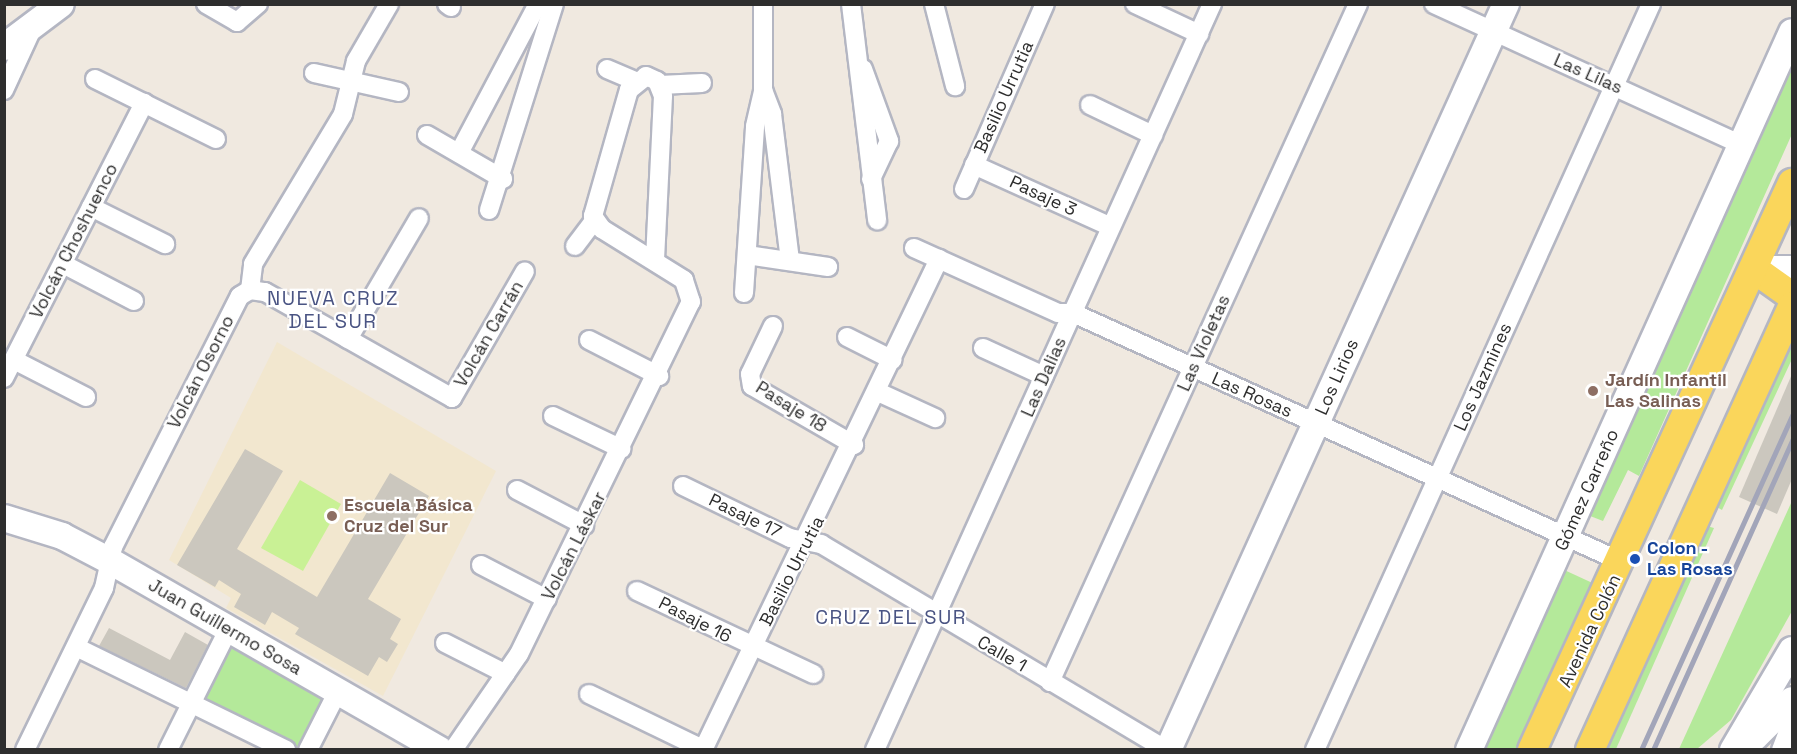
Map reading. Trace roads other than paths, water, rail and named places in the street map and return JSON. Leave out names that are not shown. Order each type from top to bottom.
[{"type":"main road","name":"Avenida Colón","points":[[1532,750],[1622,562],[1792,183]]},
{"type":"main road","points":[[1754,269],[1792,296]]},
{"type":"main road","points":[[1590,750],[1792,306]]},
{"type":"street","points":[[4,47],[61,4]]},
{"type":"street","points":[[206,4],[241,22],[258,4]]},
{"type":"street","points":[[389,4],[350,82],[343,114],[253,264],[250,290],[266,292],[348,339],[419,218]]},
{"type":"street","points":[[459,153],[538,4]]},
{"type":"street","points":[[489,210],[503,179],[554,4]]},
{"type":"street","points":[[744,293],[755,126],[763,90],[763,4]]},
{"type":"street","points":[[851,4],[863,69],[889,141],[871,179],[877,220]]},
{"type":"street","points":[[934,4],[955,86]]},
{"type":"street","name":"Basilio Urrutia","points":[[964,189],[1045,4]]},
{"type":"street","points":[[1135,4],[1199,34]]},
{"type":"street","name":"Las Dalias","points":[[875,750],[1212,4]]},
{"type":"street","name":"Las Violetas","points":[[1050,682],[1358,4]]},
{"type":"street","name":"Las Lilas","points":[[1434,4],[1742,145]]},
{"type":"street","name":"Los Lirios","points":[[1167,750],[1506,4]]},
{"type":"street","name":"Los Jazmines","points":[[1315,750],[1651,4]]},
{"type":"street","points":[[4,90],[34,26]]},
{"type":"street","name":"Gómez Carreño","points":[[1469,750],[1792,32]]},
{"type":"street","points":[[608,69],[635,81],[646,76],[660,85],[702,83]]},
{"type":"street","points":[[314,72],[399,92]]},
{"type":"street","points":[[95,80],[216,139]]},
{"type":"street","points":[[575,246],[594,221],[635,81]]},
{"type":"street","points":[[655,261],[660,85]]},
{"type":"street","points":[[763,90],[774,128],[790,261]]},
{"type":"street","name":"Volcán Choshuenco","points":[[4,378],[144,104]]},
{"type":"street","points":[[1090,105],[1153,135]]},
{"type":"street","points":[[427,135],[503,179]]},
{"type":"street","name":"Pasaje 3","points":[[974,165],[1111,227]]},
{"type":"street","points":[[91,207],[165,244]]},
{"type":"street","points":[[594,221],[655,261]]},
{"type":"street","name":"Las Rosas","points":[[914,248],[1059,313],[1073,313],[1622,562]]},
{"type":"street","points":[[747,255],[828,267]]},
{"type":"street","name":"Basilio Urrutia","points":[[704,749],[854,444],[939,259]]},
{"type":"street","name":"Volcán Láskar","points":[[453,750],[507,674],[659,376],[678,333],[690,290],[655,261]]},
{"type":"street","points":[[63,264],[134,301]]},
{"type":"street","points":[[1754,269],[1792,269]]},
{"type":"street","name":"Volcán Carrán","points":[[348,339],[452,398],[525,271]]},
{"type":"street","name":"Volcán Osorno","points":[[25,750],[104,588],[112,546],[237,301],[250,290]]},
{"type":"street","name":"Pasaje 18","points":[[773,326],[750,374],[752,386],[854,444]]},
{"type":"street","points":[[847,337],[893,360]]},
{"type":"street","points":[[589,340],[659,376]]},
{"type":"street","points":[[983,348],[1044,376]]},
{"type":"street","points":[[14,360],[86,397]]},
{"type":"street","points":[[878,392],[935,418]]},
{"type":"street","points":[[553,417],[622,449]]},
{"type":"street","name":"Pasaje 17","points":[[684,486],[790,538],[807,541]]},
{"type":"street","points":[[517,490],[584,525]]},
{"type":"street","name":"Juan Guillermo Sosa","points":[[4,518],[42,528],[110,561],[440,750]]},
{"type":"street","name":"Calle 1","points":[[807,541],[937,613],[1167,750]]},
{"type":"street","points":[[481,565],[547,598]]},
{"type":"street","name":"Pasaje 16","points":[[637,591],[813,674]]},
{"type":"street","points":[[168,750],[229,628]]},
{"type":"street","points":[[445,643],[507,674]]},
{"type":"street","points":[[76,646],[286,750]]},
{"type":"street","points":[[1733,750],[1768,699],[1792,650]]},
{"type":"street","points":[[308,750],[338,691]]},
{"type":"street","points":[[589,694],[704,749]]},
{"type":"street","points":[[1738,750],[1792,700]]},
{"type":"street","points":[[1781,750],[1792,721]]},
{"type":"railway","points":[[1641,750],[1792,416]]},
{"type":"railway","points":[[1653,750],[1792,440]]},
{"type":"place","name":"Jardín Infantil Las Salinas","points":[[1593,391]]},
{"type":"place","name":"Escuela Básica Cruz del Sur","points":[[332,516]]},
{"type":"place","name":"Colon - Las Rosas","points":[[1635,559]]},
{"type":"district","name":"NUEVA CRUZ DEL SUR","points":[[333,310]]},
{"type":"district","name":"CRUZ DEL SUR","points":[[891,617]]}]
